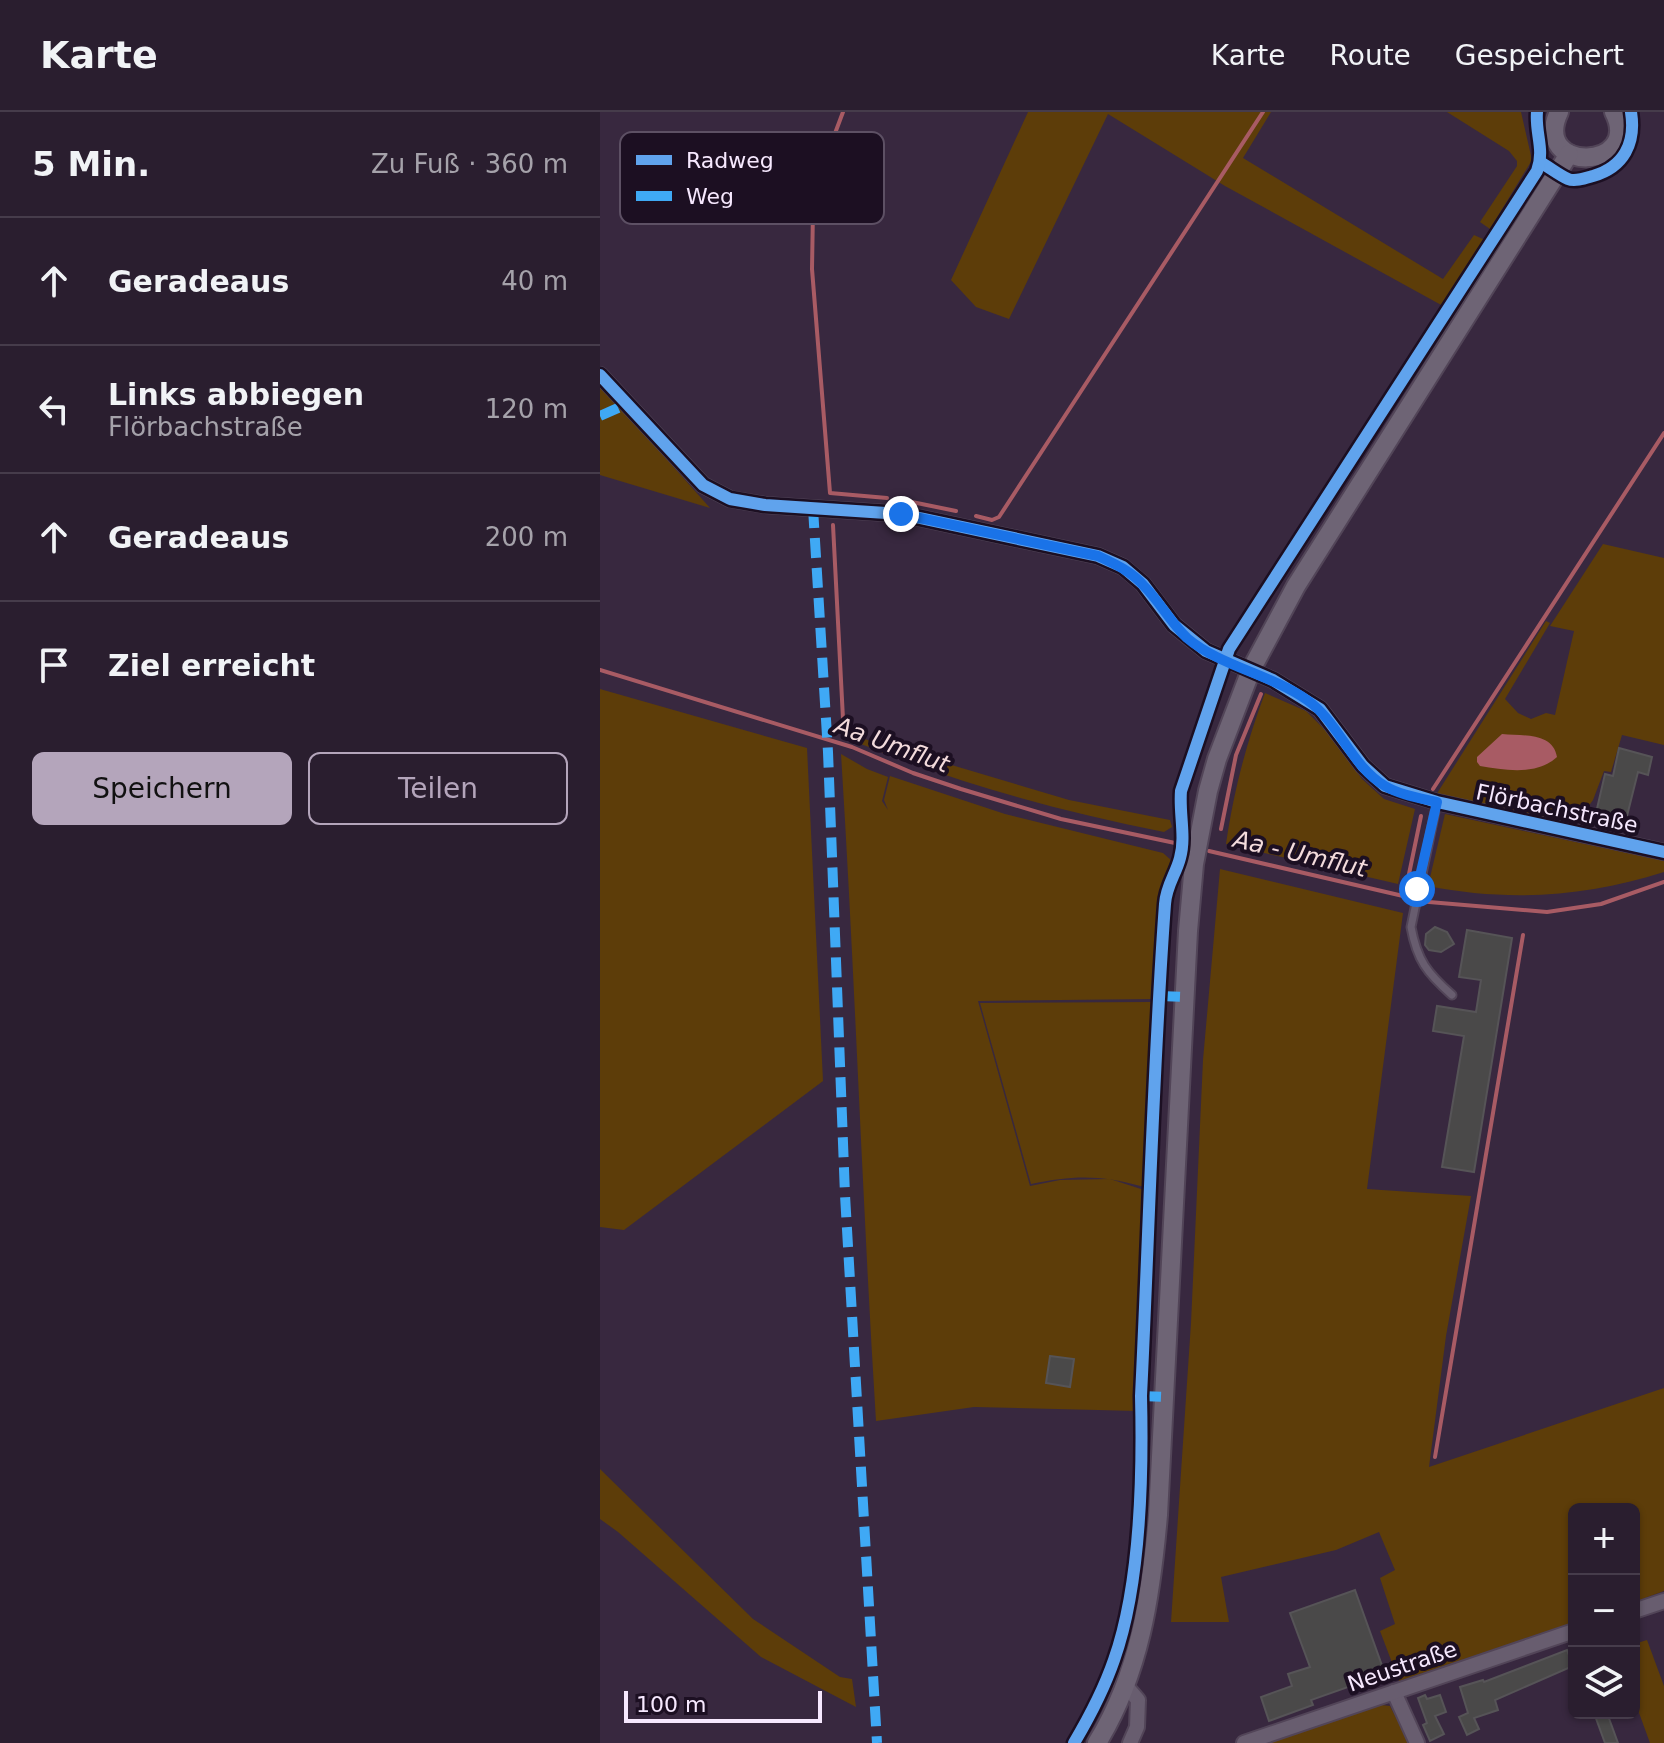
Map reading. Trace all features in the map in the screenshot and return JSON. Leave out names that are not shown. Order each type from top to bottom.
[{"type":"main road","points":[[1559,112],[1555,129],[1557,138],[1569,154],[1588,159],[1606,153],[1617,137],[1619,127],[1614,112]]},
{"type":"main road","points":[[1097,1743],[1126,1686],[1146,1614],[1158,1515],[1184,997],[1194,864],[1217,759],[1251,670],[1296,586],[1569,154]]},
{"type":"street","name":"Flörbachstraße","points":[[600,375],[703,485],[730,499],[765,505],[901,514],[1098,556],[1123,567],[1143,584],[1189,640],[1206,651],[1273,680],[1320,709],[1363,766],[1385,786],[1437,802],[1664,852]]},
{"type":"street","points":[[1640,1609],[1664,1601]]},
{"type":"street","name":"Neustraße","points":[[1244,1743],[1568,1633]]},
{"type":"street","points":[[1126,1686],[1138,1700],[1137,1727],[1130,1743]]},
{"type":"street","points":[[1394,1692],[1417,1743]]},
{"type":"lane","points":[[1437,802],[1411,927],[1414,946],[1422,965],[1452,995]]},
{"type":"shaded area","points":[[1028,112],[1271,112],[1243,158],[1443,279],[1474,235],[1485,240],[1443,306],[1225,186],[1108,114],[1009,319],[976,307],[951,280]]},
{"type":"shaded area","points":[[1447,112],[1521,112],[1532,160],[1490,229],[1480,222],[1517,166],[1517,161],[1509,151]]},
{"type":"shaded area","points":[[600,384],[710,508],[600,475]]},
{"type":"shaded area","points":[[1603,544],[1664,558],[1664,745],[1622,735],[1611,772],[1604,771],[1593,800],[1574,826],[1436,795],[1546,621],[1550,623],[1505,699],[1518,713],[1531,719],[1546,713],[1555,715],[1574,631],[1550,626]]},
{"type":"shaded area","points":[[600,689],[807,748],[823,1081],[624,1230],[600,1227]]},
{"type":"shaded area","points":[[1265,693],[1306,711],[1332,737],[1362,779],[1384,799],[1415,809],[1398,884],[1226,844],[1241,767]]},
{"type":"shaded area","points":[[1502,734],[1543,739],[1550,743],[1557,757],[1530,769],[1480,766],[1477,757]]},
{"type":"shaded area","points":[[861,738],[1069,800],[1170,820],[1172,827],[1164,832],[1011,795],[935,772],[861,744]]},
{"type":"shaded area","points":[[841,754],[888,777],[882,801],[888,810],[884,800],[890,776],[1005,814],[1163,853],[1171,860],[1160,889],[1153,999],[978,1001],[1030,1186],[1060,1180],[1110,1179],[1144,1190],[1138,1411],[974,1407],[876,1421]]},
{"type":"shaded area","points":[[1445,814],[1664,861],[1664,872],[1605,887],[1547,894],[1488,894],[1428,886]]},
{"type":"shaded area","points":[[1220,869],[1403,913],[1367,1189],[1471,1196],[1446,1336],[1429,1467],[1664,1388],[1664,1591],[1640,1600],[1640,1503],[1568,1503],[1568,1624],[1399,1681],[1380,1631],[1395,1624],[1380,1578],[1395,1570],[1379,1532],[1336,1550],[1221,1577],[1229,1622],[1171,1622],[1191,1323],[1203,1060]]},
{"type":"shaded area","points":[[1152,1002],[1144,1187],[1088,1178],[1031,1184],[980,1003]]},
{"type":"shaded area","points":[[600,1469],[753,1619],[840,1677],[852,1679],[856,1707],[761,1657],[600,1519]]},
{"type":"shaded area","points":[[1647,1640],[1664,1686],[1664,1743],[1650,1743],[1640,1716],[1640,1642]]},
{"type":"shaded area","points":[[1381,1705],[1390,1706],[1409,1743],[1264,1743]]},
{"type":"building","points":[[1619,748],[1652,757],[1648,775],[1638,772],[1626,820],[1596,813],[1605,774],[1613,776]]},
{"type":"building","points":[[1435,927],[1447,932],[1454,944],[1441,952],[1429,950],[1425,945],[1426,934]]},
{"type":"building","points":[[1467,930],[1512,938],[1474,1172],[1442,1167],[1464,1036],[1433,1031],[1437,1006],[1476,1012],[1481,980],[1459,977]]},
{"type":"building","points":[[1050,1356],[1074,1359],[1070,1387],[1046,1383]]},
{"type":"building","points":[[1355,1590],[1385,1674],[1311,1700],[1313,1705],[1269,1721],[1261,1697],[1292,1686],[1288,1674],[1310,1667],[1290,1613]]},
{"type":"building","points":[[1567,1650],[1568,1653],[1568,1668],[1495,1700],[1498,1710],[1474,1718],[1479,1729],[1467,1735],[1459,1717],[1468,1713],[1460,1687],[1484,1682]]},
{"type":"building","points":[[1425,1695],[1427,1699],[1440,1695],[1446,1712],[1435,1716],[1444,1734],[1430,1741],[1423,1725],[1427,1723],[1418,1698]]},
{"type":"building","points":[[1596,1719],[1609,1719],[1618,1743],[1605,1743]]},
{"type":"waterway","points":[[836,132],[843,112]]},
{"type":"waterway","points":[[976,516],[992,520],[999,517],[1263,112]]},
{"type":"waterway","points":[[813,224],[812,269],[830,493],[887,498]]},
{"type":"waterway","points":[[1433,789],[1664,433]]},
{"type":"waterway","points":[[902,500],[956,511]]},
{"type":"waterway","points":[[833,525],[843,719]]},
{"type":"waterway","name":"Aa Umflut","points":[[600,670],[852,747],[961,789],[1061,819],[1175,843]]},
{"type":"waterway","points":[[1221,829],[1236,755],[1261,694]]},
{"type":"waterway","points":[[1409,874],[1421,816]]},
{"type":"waterway","name":"Aa - Umflut","points":[[1209,851],[1429,902],[1547,912],[1601,904],[1664,882]]},
{"type":"waterway","points":[[1435,1457],[1523,935]]},
{"type":"marked path","points":[[600,416],[627,404]]},
{"type":"marked path","points":[[813,508],[828,752],[845,1195],[877,1743]]},
{"type":"marked path","points":[[1160,996],[1184,997]]},
{"type":"marked path","points":[[1141,1396],[1164,1397]]},
{"type":"cycle path","points":[[1074,1743],[1114,1660],[1135,1564],[1161,965],[1166,898],[1182,850],[1181,791],[1229,649],[1537,171],[1540,156],[1537,112]]},
{"type":"cycle path","points":[[1540,162],[1571,180],[1604,172],[1626,152],[1632,134],[1631,112]]},
{"type":"cycle path","points":[[600,375],[703,485],[730,499],[765,505],[901,514],[1098,556],[1123,567],[1143,584],[1174,625],[1206,651],[1273,680],[1320,709],[1363,766],[1385,786],[1437,802],[1664,852]]},
{"type":"route","points":[[901,514],[1098,556],[1123,567],[1143,584],[1189,640],[1305,698],[1335,726],[1373,777],[1385,786],[1437,802],[1417,889]]}]
